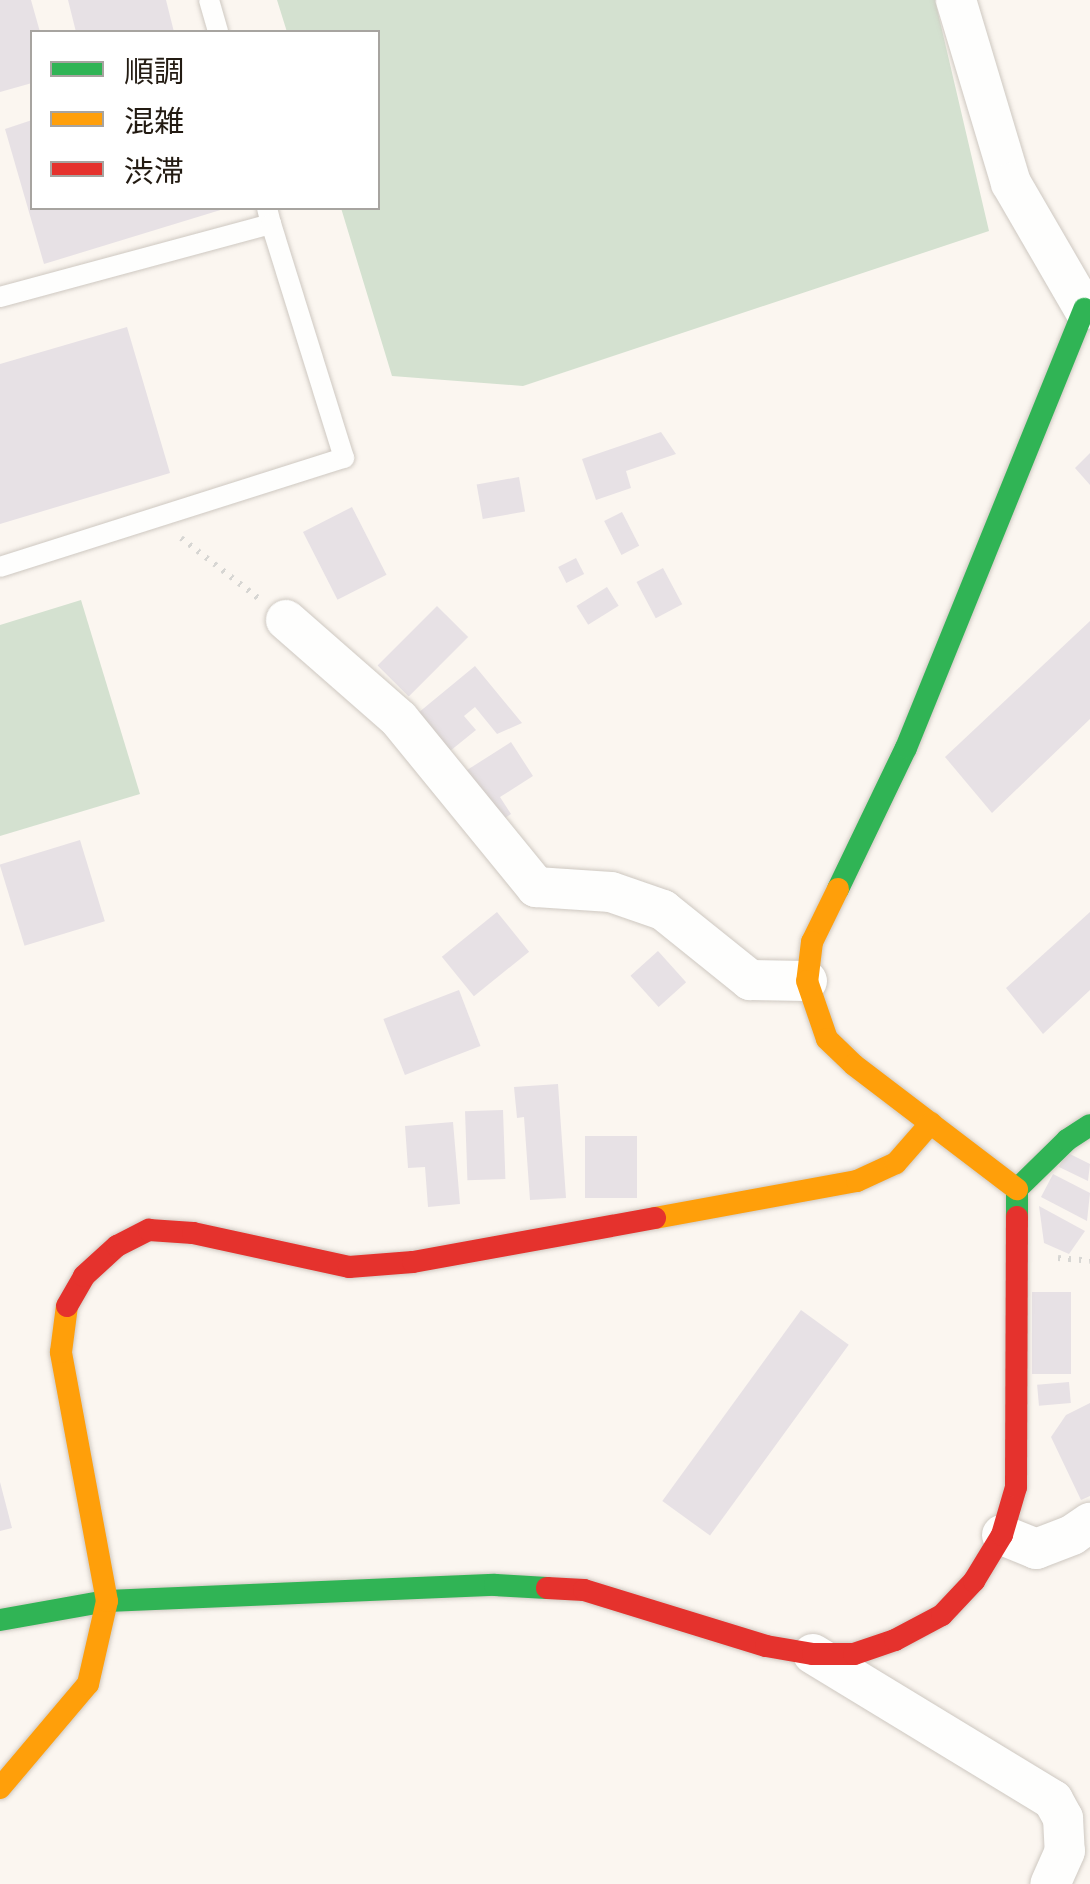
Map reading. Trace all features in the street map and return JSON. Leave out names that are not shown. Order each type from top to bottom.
[{"type":"street","points":[[956,0],[1012,183],[1084,309],[906,748],[812,942],[807,980],[828,1039],[854,1065],[1017,1189]]},
{"type":"street","points":[[286,620],[399,718],[536,887],[612,892],[663,910],[750,980],[807,980]]},
{"type":"street","points":[[0,1788],[88,1684],[107,1601],[62,1352],[66,1309],[84,1276],[117,1246],[149,1230],[194,1233],[350,1266],[413,1262],[857,1182],[896,1162],[931,1123]]},
{"type":"street","points":[[0,1620],[107,1601],[496,1584],[584,1590],[766,1646],[813,1654],[854,1654],[895,1640],[942,1615],[974,1580],[1002,1535],[1016,1487],[1019,1438],[1017,1189],[1090,1125]]},
{"type":"street","points":[[1002,1535],[1036,1549],[1072,1536],[1090,1523]]},
{"type":"street","points":[[813,1654],[1052,1800],[1063,1818],[1065,1850],[1050,1884]]},
{"type":"lane","points":[[209,0],[217,30]]},
{"type":"lane","points":[[0,297],[269,216],[344,458],[0,567]]},
{"type":"path","points":[[155,518],[286,620]]},
{"type":"green space","points":[[277,0],[935,0],[989,231],[523,386],[392,376],[342,210],[380,210],[380,30],[286,30]]},
{"type":"green space","points":[[81,600],[140,794],[0,836],[0,625]]},
{"type":"building","points":[[0,0],[31,0],[39,30],[30,30],[30,84],[0,92]]},
{"type":"building","points":[[68,0],[166,0],[174,30],[76,30]]},
{"type":"building","points":[[30,121],[30,210],[220,210],[44,264],[5,129]]},
{"type":"building","points":[[127,327],[170,473],[0,524],[0,364]]},
{"type":"building","points":[[661,432],[676,454],[626,471],[631,488],[596,500],[582,459]]},
{"type":"building","points":[[1090,453],[1090,485],[1075,468]]},
{"type":"building","points":[[519,477],[525,511],[483,519],[477,484]]},
{"type":"building","points":[[352,507],[387,575],[337,600],[303,532]]},
{"type":"building","points":[[622,512],[639,546],[621,555],[604,521]]},
{"type":"building","points":[[576,558],[584,574],[566,583],[558,567]]},
{"type":"building","points":[[663,568],[682,604],[656,618],[637,582]]},
{"type":"building","points":[[607,587],[619,606],[588,625],[576,606]]},
{"type":"building","points":[[437,606],[468,637],[409,697],[378,665]]},
{"type":"building","points":[[1090,621],[1090,719],[992,813],[945,757]]},
{"type":"building","points":[[475,666],[522,723],[497,734],[475,707],[464,716],[476,730],[450,751],[418,713]]},
{"type":"building","points":[[511,742],[533,776],[500,797],[511,814],[497,823],[464,772]]},
{"type":"building","points":[[80,840],[105,921],[25,946],[0,864]]},
{"type":"building","points":[[497,912],[529,952],[474,996],[442,957]]},
{"type":"building","points":[[1090,912],[1090,990],[1043,1034],[1006,988]]},
{"type":"building","points":[[658,951],[686,982],[659,1007],[631,976]]},
{"type":"building","points":[[459,990],[481,1046],[405,1075],[383,1019]]},
{"type":"building","points":[[558,1084],[566,1198],[530,1200],[524,1117],[517,1118],[514,1087]]},
{"type":"building","points":[[503,1110],[505,1179],[467,1180],[465,1111]]},
{"type":"building","points":[[453,1122],[460,1204],[428,1207],[425,1167],[408,1168],[405,1126]]},
{"type":"building","points":[[585,1136],[637,1136],[637,1198],[585,1198]]},
{"type":"building","points":[[1066,1152],[1090,1164],[1088,1181],[1059,1167]]},
{"type":"building","points":[[1053,1174],[1090,1193],[1087,1221],[1041,1197]]},
{"type":"building","points":[[1039,1206],[1085,1231],[1069,1254],[1044,1243]]},
{"type":"building","points":[[1032,1292],[1071,1292],[1071,1374],[1032,1374]]},
{"type":"building","points":[[801,1310],[849,1345],[710,1536],[662,1501]]},
{"type":"building","points":[[1069,1382],[1071,1403],[1039,1406],[1037,1385]]},
{"type":"building","points":[[1090,1403],[1090,1496],[1081,1500],[1051,1437],[1066,1415]]},
{"type":"building","points":[[0,1482],[12,1528],[0,1531]]},
{"type":"traffic: fast","points":[[838,889],[906,748],[1084,309]]},
{"type":"traffic: fast","points":[[1017,1217],[1017,1189],[1067,1140],[1090,1125]]},
{"type":"traffic: fast","points":[[0,1620],[107,1601],[495,1585],[547,1588]]},
{"type":"traffic: slow","points":[[838,889],[812,942],[807,981],[827,1039],[854,1065],[1017,1189]]},
{"type":"traffic: slow","points":[[655,1218],[857,1181],[896,1163],[931,1123]]},
{"type":"traffic: slow","points":[[0,1788],[88,1684],[107,1601],[61,1352],[67,1306]]},
{"type":"traffic: jam","points":[[547,1588],[584,1590],[766,1646],[813,1654],[854,1654],[895,1640],[942,1615],[974,1581],[1002,1535],[1016,1487],[1017,1217]]},
{"type":"traffic: jam","points":[[67,1306],[84,1276],[117,1246],[149,1230],[193,1233],[349,1267],[413,1262],[655,1218]]}]
